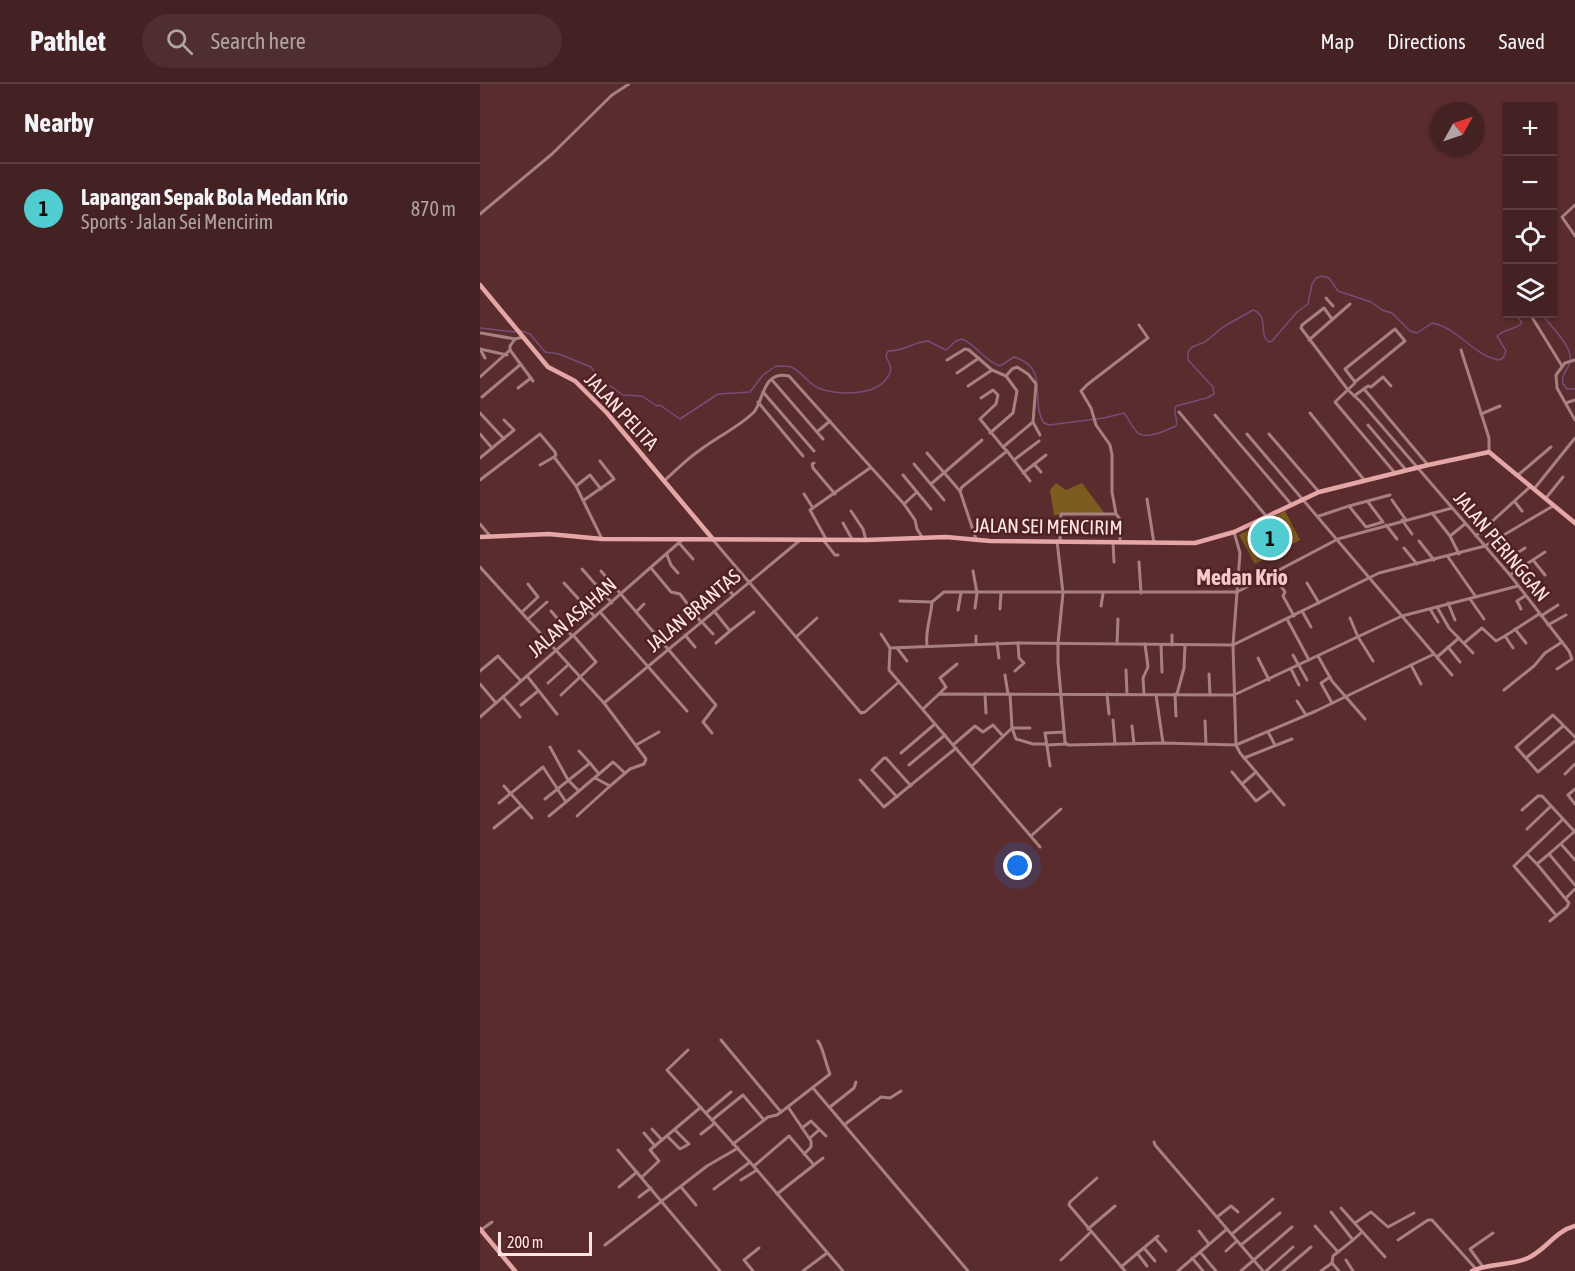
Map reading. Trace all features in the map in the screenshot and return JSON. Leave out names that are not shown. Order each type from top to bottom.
[{"type":"street","points":[[480,214],[552,154],[612,95],[629,84]]},
{"type":"street","points":[[1575,205],[1562,217],[1575,236]]},
{"type":"street","name":"JALAN PELITA","points":[[480,285],[550,369],[569,377],[607,413],[712,538]]},
{"type":"street","points":[[1326,298],[1331,304],[1301,327],[1309,340],[1350,304]]},
{"type":"street","points":[[1324,308],[1332,319]]},
{"type":"street","points":[[1532,318],[1562,366]]},
{"type":"street","points":[[1120,542],[1120,519],[1116,514],[1112,492],[1110,445],[1081,393],[1082,389],[1148,337],[1139,326]]},
{"type":"street","points":[[1355,382],[1345,369],[1395,329],[1405,341],[1355,382],[1335,403],[1395,473]]},
{"type":"street","points":[[481,333],[515,339]]},
{"type":"street","points":[[480,377],[507,355],[515,339],[522,335]]},
{"type":"street","name":"JALAN PERINGGAN","points":[[1309,340],[1348,390],[1418,467],[1510,575],[1562,642]]},
{"type":"street","points":[[480,349],[507,355]]},
{"type":"street","points":[[480,349],[485,358]]},
{"type":"street","points":[[947,360],[967,349],[992,370],[1006,376],[1017,391],[1014,410],[990,433]]},
{"type":"street","points":[[510,350],[532,380],[518,388]]},
{"type":"street","points":[[1461,350],[1489,438],[1489,452],[1574,519]]},
{"type":"street","points":[[957,373],[979,358]]},
{"type":"street","points":[[1574,361],[1562,366],[1556,375],[1557,388],[1575,420]]},
{"type":"street","points":[[482,397],[521,364]]},
{"type":"street","points":[[1006,376],[1017,367],[1028,374],[1036,384],[1033,422],[1040,435]]},
{"type":"street","points":[[968,386],[992,370]]},
{"type":"street","points":[[664,481],[698,451],[755,411],[763,392],[772,380],[781,375],[789,376],[904,504],[923,538]]},
{"type":"street","points":[[1354,396],[1383,377],[1391,386]]},
{"type":"street","points":[[772,380],[823,439]]},
{"type":"street","points":[[1364,389],[1428,465]]},
{"type":"street","points":[[981,398],[993,390],[998,395],[996,404],[980,419],[1030,481]]},
{"type":"street","points":[[763,392],[814,451]]},
{"type":"street","points":[[1566,403],[1575,400]]},
{"type":"street","points":[[758,402],[803,456]]},
{"type":"street","points":[[1481,414],[1500,406]]},
{"type":"street","points":[[480,412],[504,440]]},
{"type":"street","points":[[1179,412],[1267,517]]},
{"type":"street","points":[[1310,413],[1365,480]]},
{"type":"street","points":[[1215,415],[1291,504]]},
{"type":"street","points":[[480,457],[514,430],[504,420]]},
{"type":"street","points":[[818,432],[830,421]]},
{"type":"street","points":[[1003,447],[1033,422]]},
{"type":"street","points":[[1368,425],[1406,470]]},
{"type":"street","points":[[480,434],[492,448]]},
{"type":"street","points":[[1247,434],[1338,538],[1452,675]]},
{"type":"street","points":[[1269,434],[1319,492]]},
{"type":"street","points":[[480,480],[538,435],[543,435],[555,452],[554,457],[584,500],[602,539]]},
{"type":"street","points":[[1476,536],[1533,488],[1575,438]]},
{"type":"street","points":[[931,484],[982,440]]},
{"type":"street","points":[[1014,460],[1039,441]]},
{"type":"street","points":[[1518,475],[1551,447]]},
{"type":"street","points":[[960,491],[1007,451]]},
{"type":"street","name":"JALAN SEI MENCIRIM","points":[[480,537],[549,534],[602,539],[681,541],[712,538],[866,540],[946,537],[990,542],[1195,543],[1234,532],[1319,492],[1489,452]]},
{"type":"street","points":[[927,453],[960,491],[977,541]]},
{"type":"street","points":[[1023,473],[1046,455]]},
{"type":"street","points":[[540,465],[554,457]]},
{"type":"street","points":[[584,500],[614,479],[600,461]]},
{"type":"street","points":[[814,463],[812,466],[835,494]]},
{"type":"street","points":[[914,464],[945,500]]},
{"type":"street","points":[[1034,464],[1041,472]]},
{"type":"street","points":[[838,555],[835,555],[809,512],[870,468]]},
{"type":"street","points":[[576,486],[590,475],[601,489]]},
{"type":"street","points":[[903,475],[931,509]]},
{"type":"street","points":[[1546,498],[1563,477]]},
{"type":"street","points":[[904,504],[917,492]]},
{"type":"street","points":[[804,494],[813,508]]},
{"type":"street","points":[[1318,516],[1390,495]]},
{"type":"street","points":[[1147,500],[1154,543]]},
{"type":"street","points":[[1349,506],[1366,527],[1383,522],[1368,501]]},
{"type":"street","points":[[1392,501],[1412,534]]},
{"type":"street","points":[[1515,502],[1522,511]]},
{"type":"street","points":[[890,648],[1018,643],[1233,645],[1370,577],[1485,546],[1555,506]]},
{"type":"street","points":[[900,601],[932,602],[944,592],[1103,594],[1237,592],[1338,538],[1452,508]]},
{"type":"street","points":[[851,511],[863,530],[866,540]]},
{"type":"street","points":[[1432,513],[1450,536],[1459,554]]},
{"type":"street","points":[[1066,744],[1059,694],[1058,643],[1063,594],[1059,541],[1061,514],[1116,514]]},
{"type":"street","points":[[843,523],[852,539]]},
{"type":"street","points":[[480,524],[491,537]]},
{"type":"street","points":[[1450,536],[1465,524]]},
{"type":"street","points":[[1386,525],[1397,539]]},
{"type":"street","points":[[1234,532],[1240,553],[1233,645],[1236,745],[1244,758],[1284,805]]},
{"type":"street","points":[[712,538],[861,713],[899,682]]},
{"type":"street","points":[[1500,538],[1514,555],[1525,548]]},
{"type":"street","name":"JALAN BRANTAS","points":[[604,703],[801,539]]},
{"type":"street","points":[[681,541],[693,559]]},
{"type":"street","name":"JALAN ASAHAN","points":[[480,717],[681,541]]},
{"type":"street","points":[[1419,541],[1434,560]]},
{"type":"street","points":[[1113,542],[1114,562]]},
{"type":"street","points":[[1404,548],[1417,564]]},
{"type":"street","points":[[1510,575],[1545,552]]},
{"type":"street","points":[[668,554],[671,565],[678,573]]},
{"type":"street","points":[[1448,557],[1476,597]]},
{"type":"street","points":[[1533,560],[1545,575]]},
{"type":"street","points":[[1139,562],[1141,593]]},
{"type":"street","points":[[480,567],[604,703],[647,761],[625,773],[577,816]]},
{"type":"street","points":[[651,567],[671,592],[680,594],[713,634]]},
{"type":"street","points":[[582,569],[612,603]]},
{"type":"street","points":[[601,571],[637,610],[716,705],[703,722],[712,733]]},
{"type":"street","points":[[973,571],[977,593],[975,608]]},
{"type":"street","points":[[1272,573],[1286,592],[1283,596],[1294,616]]},
{"type":"street","points":[[720,579],[734,595]]},
{"type":"street","points":[[564,583],[595,617]]},
{"type":"street","points":[[1307,583],[1319,603]]},
{"type":"street","points":[[522,612],[538,597],[528,585]]},
{"type":"street","points":[[939,694],[1234,695],[1402,616],[1518,586]]},
{"type":"street","points":[[958,610],[961,593]]},
{"type":"street","points":[[1000,609],[1001,593]]},
{"type":"street","points":[[1101,606],[1103,594]]},
{"type":"street","points":[[1521,609],[1517,601],[1525,596]]},
{"type":"street","points":[[1470,598],[1484,619]]},
{"type":"street","points":[[528,619],[547,602]]},
{"type":"street","points":[[927,646],[926,632],[932,602]]},
{"type":"street","points":[[1448,603],[1455,620]]},
{"type":"street","points":[[637,610],[644,604]]},
{"type":"street","points":[[1464,642],[1482,628],[1496,640],[1558,605]]},
{"type":"street","points":[[1437,607],[1448,626],[1473,653]]},
{"type":"street","points":[[1430,609],[1438,622]]},
{"type":"street","points":[[551,611],[596,662],[561,695]]},
{"type":"street","points":[[714,611],[730,631]]},
{"type":"street","points":[[1302,611],[1311,627]]},
{"type":"street","points":[[600,612],[687,711]]},
{"type":"street","points":[[716,643],[753,612]]},
{"type":"street","points":[[1548,625],[1566,615]]},
{"type":"street","points":[[796,637],[817,618]]},
{"type":"street","points":[[1350,618],[1358,637],[1373,661]]},
{"type":"street","points":[[1117,644],[1118,619]]},
{"type":"street","points":[[1287,619],[1309,660]]},
{"type":"street","points":[[1515,629],[1526,643]]},
{"type":"street","points":[[880,634],[890,648],[888,667],[899,682],[1040,846]]},
{"type":"street","points":[[1172,635],[1172,645]]},
{"type":"street","points":[[685,636],[695,648]]},
{"type":"street","points":[[976,636],[976,644]]},
{"type":"street","points":[[1505,636],[1514,648]]},
{"type":"street","points":[[1005,675],[1012,728],[1017,740],[1033,744],[1236,745],[1435,655],[1459,638]]},
{"type":"street","points":[[1504,690],[1534,666],[1545,653],[1562,642],[1572,659],[1557,669]]},
{"type":"street","points":[[1015,671],[1024,663],[1019,658],[1018,643]]},
{"type":"street","points":[[997,644],[999,658]]},
{"type":"street","points":[[1144,694],[1143,678],[1148,669],[1145,644]]},
{"type":"street","points":[[1161,645],[1162,672]]},
{"type":"street","points":[[1176,716],[1176,694],[1184,668],[1185,645]]},
{"type":"street","points":[[1448,647],[1460,662]]},
{"type":"street","points":[[897,648],[907,661]]},
{"type":"street","points":[[1293,655],[1307,680]]},
{"type":"street","points":[[480,671],[498,656],[521,681]]},
{"type":"street","points":[[1318,656],[1330,677],[1365,719]]},
{"type":"street","points":[[1258,658],[1269,680]]},
{"type":"street","points":[[923,709],[946,687],[940,678],[957,664]]},
{"type":"street","points":[[548,684],[568,665]]},
{"type":"street","points":[[1412,665],[1421,684]]},
{"type":"street","points":[[1291,669],[1299,685]]},
{"type":"street","points":[[1126,670],[1127,694]]},
{"type":"street","points":[[1209,674],[1210,695]]},
{"type":"street","points":[[527,676],[556,714]]},
{"type":"street","points":[[1330,677],[1321,682],[1332,703]]},
{"type":"street","points":[[480,684],[496,703]]},
{"type":"street","points":[[480,692],[484,689]]},
{"type":"street","points":[[521,705],[538,691]]},
{"type":"street","points":[[985,694],[986,712]]},
{"type":"street","points":[[1107,694],[1109,714]]},
{"type":"street","points":[[1156,694],[1163,743]]},
{"type":"street","points":[[503,697],[520,717]]},
{"type":"street","points":[[1297,701],[1306,715]]},
{"type":"street","points":[[1553,715],[1575,739],[1538,772],[1517,746],[1553,715]]},
{"type":"street","points":[[1113,720],[1115,744]]},
{"type":"street","points":[[1205,722],[1206,744]]},
{"type":"street","points":[[901,753],[936,724]]},
{"type":"street","points":[[860,780],[882,807],[897,798],[976,725],[983,732],[993,725],[1003,737]]},
{"type":"street","points":[[1132,726],[1134,744]]},
{"type":"street","points":[[1526,758],[1563,726]]},
{"type":"street","points":[[972,766],[1012,728],[1030,728]]},
{"type":"street","points":[[636,745],[659,732]]},
{"type":"street","points":[[1050,766],[1046,733],[1064,732]]},
{"type":"street","points":[[1268,732],[1275,745]]},
{"type":"street","points":[[909,765],[945,735]]},
{"type":"street","points":[[1244,758],[1292,739]]},
{"type":"street","points":[[550,747],[568,780],[579,791]]},
{"type":"street","points":[[579,751],[599,774]]},
{"type":"street","points":[[897,798],[872,770],[885,758],[910,786]]},
{"type":"street","points":[[549,816],[614,762],[625,773]]},
{"type":"street","points":[[545,799],[590,763]]},
{"type":"street","points":[[1565,774],[1575,764]]},
{"type":"street","points":[[499,803],[543,767],[566,802]]},
{"type":"street","points":[[1232,772],[1256,801],[1271,790]]},
{"type":"street","points":[[1242,784],[1256,772]]},
{"type":"street","points":[[595,778],[610,786]]},
{"type":"street","points":[[504,786],[532,818]]},
{"type":"street","points":[[1575,789],[1568,795],[1575,804]]},
{"type":"street","points":[[1522,810],[1540,795],[1575,832],[1537,864]]},
{"type":"street","points":[[494,828],[521,806]]},
{"type":"street","points":[[1527,829],[1551,806]]},
{"type":"street","points":[[1031,836],[1061,809]]},
{"type":"street","points":[[1556,915],[1512,868],[1527,854],[1528,850],[1563,819]]},
{"type":"street","points":[[1561,844],[1575,860]]},
{"type":"street","points":[[1527,854],[1566,898],[1568,905],[1550,921]]},
{"type":"street","points":[[1549,854],[1575,887],[1566,898]]},
{"type":"street","points":[[721,1040],[781,1112]]},
{"type":"street","points":[[733,1144],[764,1120],[788,1107],[830,1073],[825,1064],[822,1046],[818,1041]]},
{"type":"street","points":[[688,1050],[667,1070],[754,1166],[843,1271]]},
{"type":"street","points":[[830,1107],[854,1088],[856,1082]]},
{"type":"street","points":[[813,1088],[968,1271]]},
{"type":"street","points":[[844,1125],[881,1097],[890,1098],[901,1091]]},
{"type":"street","points":[[706,1113],[731,1092]]},
{"type":"street","points":[[712,1119],[743,1095],[764,1120]]},
{"type":"street","points":[[642,1177],[659,1161],[650,1150],[701,1107]]},
{"type":"street","points":[[788,1107],[810,1138],[812,1145],[804,1154]]},
{"type":"street","points":[[802,1128],[811,1121],[826,1136]]},
{"type":"street","points":[[701,1134],[716,1123]]},
{"type":"street","points":[[652,1129],[662,1140]]},
{"type":"street","points":[[667,1136],[681,1149],[689,1144],[675,1130]]},
{"type":"street","points":[[810,1138],[819,1130]]},
{"type":"street","points":[[644,1133],[655,1146]]},
{"type":"street","points":[[754,1166],[788,1136],[814,1165]]},
{"type":"street","points":[[1154,1142],[1264,1271],[1293,1247]]},
{"type":"street","points":[[605,1245],[707,1166],[738,1148]]},
{"type":"street","points":[[618,1150],[720,1271]]},
{"type":"street","points":[[777,1194],[823,1158]]},
{"type":"street","points":[[714,1189],[750,1162]]},
{"type":"street","points":[[741,1180],[757,1170]]},
{"type":"street","points":[[619,1187],[637,1172]]},
{"type":"street","points":[[1097,1178],[1069,1203],[1125,1271]]},
{"type":"street","points":[[681,1187],[696,1205]]},
{"type":"street","points":[[639,1197],[651,1188]]},
{"type":"street","points":[[1232,1234],[1273,1199]]},
{"type":"street","points":[[1061,1260],[1115,1206]]},
{"type":"street","points":[[1217,1217],[1231,1206],[1238,1212]]},
{"type":"street","points":[[1341,1208],[1385,1257]]},
{"type":"street","points":[[1331,1212],[1353,1239]]},
{"type":"street","points":[[1355,1223],[1371,1212],[1388,1227],[1414,1212]]},
{"type":"street","points":[[1241,1245],[1280,1213]]},
{"type":"street","points":[[1398,1240],[1428,1220],[1432,1220],[1474,1270],[1531,1257],[1561,1232],[1575,1226]]},
{"type":"street","points":[[492,1222],[480,1229],[515,1271]]},
{"type":"street","points":[[1315,1226],[1338,1252]]},
{"type":"street","points":[[1241,1271],[1292,1227]]},
{"type":"street","points":[[1178,1271],[1227,1228]]},
{"type":"street","points":[[1199,1231],[1209,1244]]},
{"type":"street","points":[[1321,1271],[1332,1263],[1338,1252],[1362,1232]]},
{"type":"street","points":[[1483,1267],[1470,1249],[1493,1233]]},
{"type":"street","points":[[1121,1267],[1156,1237],[1166,1251]]},
{"type":"street","points":[[1226,1251],[1238,1241]]},
{"type":"street","points":[[1283,1271],[1311,1247]]},
{"type":"street","points":[[753,1271],[744,1260],[759,1248]]},
{"type":"street","points":[[1144,1248],[1155,1261]]},
{"type":"street","points":[[1200,1252],[1216,1271]]},
{"type":"street","points":[[803,1271],[827,1253]]},
{"type":"street","points":[[1137,1253],[1147,1266]]},
{"type":"street","points":[[1192,1258],[1203,1271]]},
{"type":"street","points":[[1346,1260],[1354,1271]]},
{"type":"street","points":[[1332,1263],[1339,1271]]},
{"type":"street","points":[[1506,1264],[1508,1270]]},
{"type":"shaded area","points":[[1056,483],[1066,490],[1082,483],[1105,514],[1054,515],[1050,490]]},
{"type":"shaded area","points":[[1285,511],[1300,540],[1255,564],[1239,535]]},
{"type":"waterway","points":[[519,330],[530,334],[545,352],[559,354],[591,367],[600,379],[623,395],[642,396],[680,419],[718,394],[750,392],[763,375],[776,366],[795,369],[821,389],[847,393],[866,391],[881,384],[889,375],[891,370],[886,357],[888,351],[900,350],[928,341],[946,350],[962,339],[994,364],[1000,366],[1014,357],[1025,362],[1032,369],[1036,377],[1038,405],[1044,423],[1049,425],[1124,413],[1136,431],[1146,435],[1157,434],[1176,426],[1176,406],[1214,394],[1213,387],[1188,360],[1188,352],[1192,347],[1205,342],[1223,327],[1253,310],[1262,318],[1265,338],[1269,342],[1272,341],[1297,312],[1308,304],[1312,284],[1316,278],[1322,276],[1329,278],[1338,291],[1371,302],[1382,310],[1392,313],[1410,331],[1417,333],[1432,323],[1442,326],[1481,353],[1499,360],[1503,358],[1506,351],[1497,336],[1522,323],[1519,318]]},
{"type":"waterway","points":[[1545,318],[1560,336],[1570,356],[1563,384],[1567,389],[1575,389]]},
{"type":"waterway","points":[[480,328],[515,332]]},
{"type":"place","name":"Lapangan Sepak Bola Medan Krio","points":[[1270,538]]},
{"type":"district","name":"Medan Krio","points":[[1242,577]]}]
